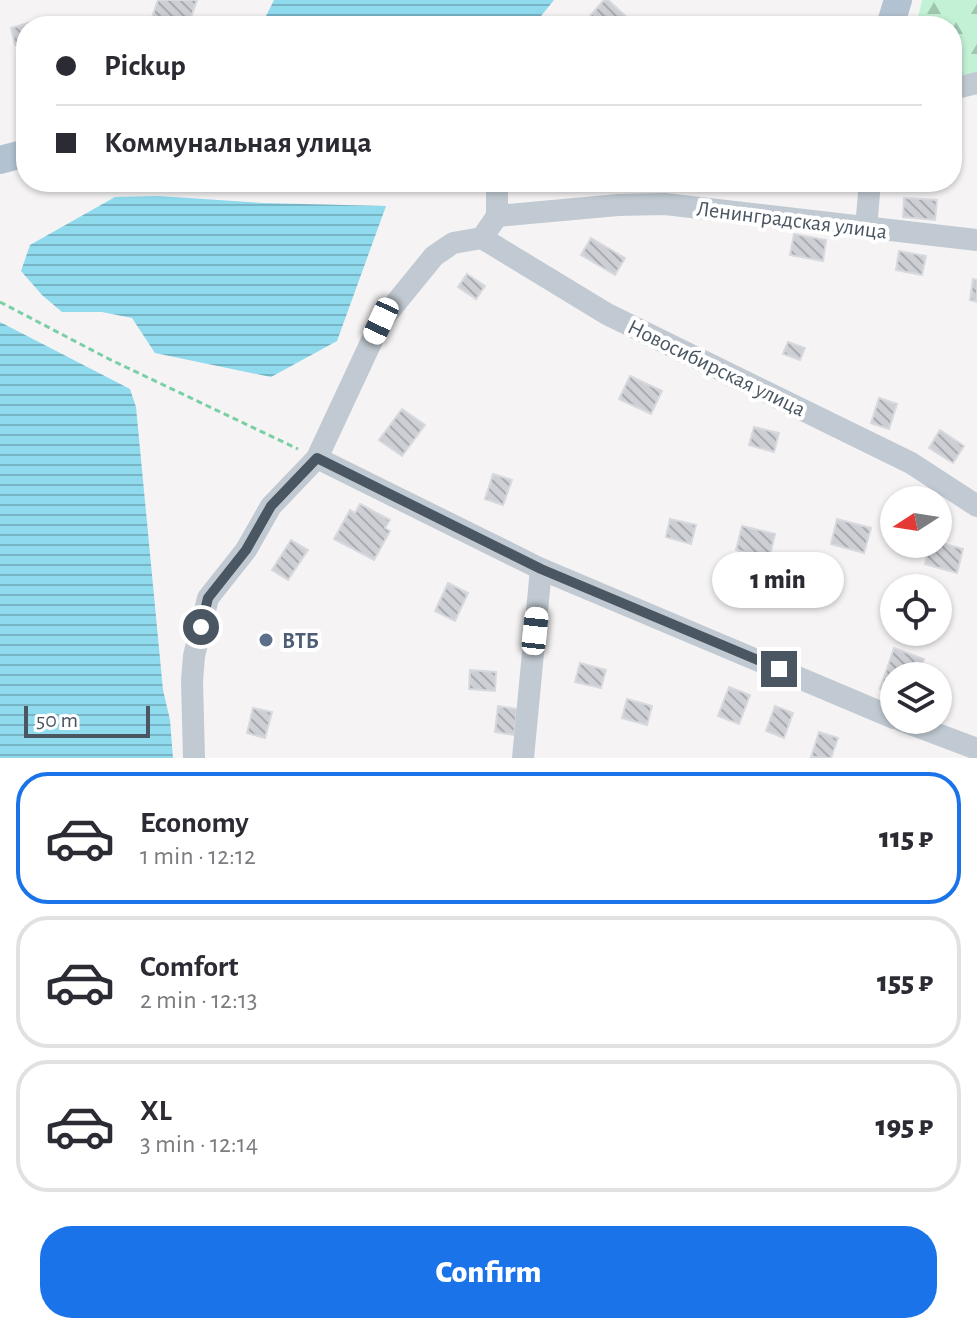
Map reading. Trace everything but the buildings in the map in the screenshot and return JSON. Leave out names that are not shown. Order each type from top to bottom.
[{"type":"street","points":[[194,758],[194,656],[208,598],[246,550],[271,506],[317,458],[381,321],[434,256],[453,243],[482,238],[497,216],[497,192]]},
{"type":"street","points":[[866,228],[869,192]]},
{"type":"street","name":"Ленинградская улица","points":[[497,216],[665,204],[977,240]]},
{"type":"street","name":"Новосибирская улица","points":[[482,238],[607,314],[911,463],[977,506]]},
{"type":"street","points":[[317,458],[541,569],[880,712]]},
{"type":"street","points":[[523,758],[541,569]]},
{"type":"street","points":[[937,734],[977,749]]},
{"type":"path","points":[[0,302],[109,359],[317,458]]},
{"type":"green space","points":[[922,0],[977,0],[977,72],[962,76],[962,16],[918,16]]},
{"type":"water","points":[[274,0],[554,0],[541,16],[266,16]]},
{"type":"water","points":[[158,196],[386,206],[337,341],[271,377],[155,353],[132,318],[102,312],[62,312],[21,271],[30,245],[115,197]]},
{"type":"water","points":[[0,322],[130,389],[136,407],[163,690],[170,720],[173,758],[0,758]]},
{"type":"place","name":"ВТБ","points":[[266,640]]},
{"type":"route","points":[[201,627],[208,598],[246,550],[271,506],[317,458],[541,569],[779,669]]}]
